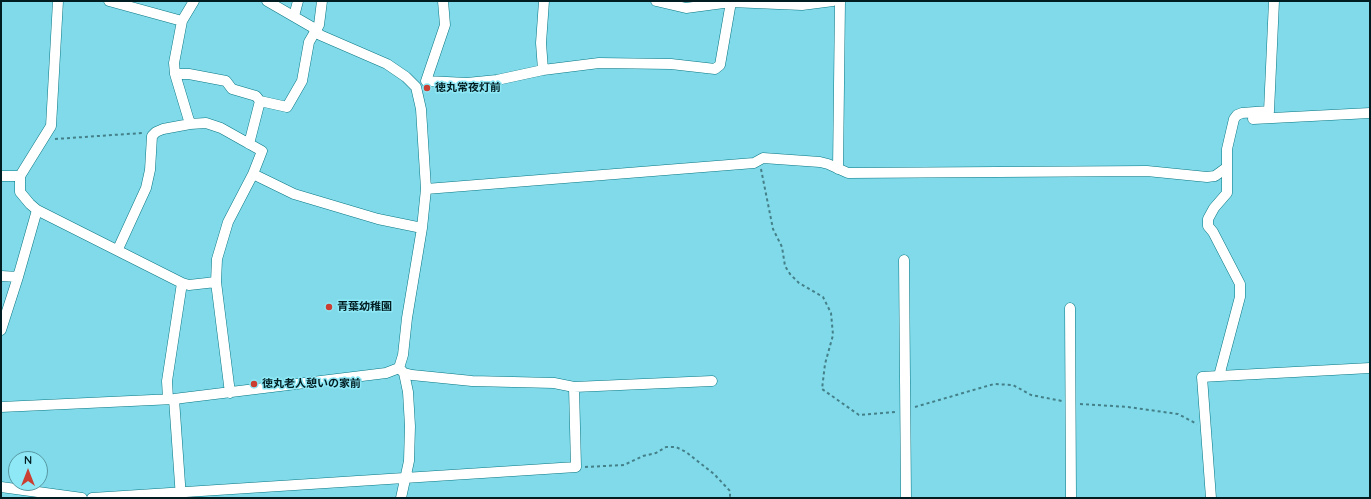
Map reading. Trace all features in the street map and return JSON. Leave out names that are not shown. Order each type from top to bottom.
[{"type":"street","points":[[58,1],[51,126],[20,176],[20,192],[37,210],[182,283],[189,285],[216,282]]},
{"type":"street","points":[[109,1],[182,21]]},
{"type":"street","points":[[190,124],[175,74],[174,63],[182,21],[194,1]]},
{"type":"street","points":[[267,1],[294,16],[320,35],[387,64],[406,77],[416,87],[421,109],[426,188],[422,228],[407,318],[401,371],[408,392],[410,426],[409,461],[401,498]]},
{"type":"street","points":[[294,16],[298,1]]},
{"type":"street","points":[[175,74],[188,74],[226,81],[232,89],[256,96],[260,101],[287,107],[302,80],[306,52],[312,36],[319,25],[322,1]]},
{"type":"street","points":[[426,81],[445,25],[443,1]]},
{"type":"street","points":[[543,70],[541,43],[544,1]]},
{"type":"street","points":[[656,1],[686,8],[728,2],[802,5],[833,1]]},
{"type":"street","points":[[838,169],[840,1]]},
{"type":"street","points":[[1219,376],[1240,297],[1240,284],[1208,226],[1208,219],[1214,208],[1227,193],[1227,149],[1230,131],[1237,115],[1270,111],[1274,1]]},
{"type":"street","points":[[416,87],[426,81],[467,83],[490,81],[543,70],[621,62],[671,64],[715,69],[720,65],[728,2]]},
{"type":"street","points":[[249,144],[260,101]]},
{"type":"street","points":[[1232,126],[1239,120],[1370,113]]},
{"type":"street","points":[[118,250],[146,188],[150,170],[152,136],[154,134],[163,129],[190,124],[206,123],[221,128],[262,151],[253,174],[228,222],[219,250],[216,282],[230,393]]},
{"type":"street","points":[[426,188],[754,163],[763,158],[806,160],[828,164],[848,173],[1147,171],[1208,178],[1215,176],[1226,168]]},
{"type":"street","points":[[253,174],[294,194],[378,219],[422,228]]},
{"type":"street","points":[[1,176],[20,176]]},
{"type":"street","points":[[1,330],[37,210]]},
{"type":"street","points":[[904,260],[906,498]]},
{"type":"street","points":[[1,276],[18,277]]},
{"type":"street","points":[[181,495],[171,399],[167,381],[182,283]]},
{"type":"street","points":[[1070,308],[1072,498]]},
{"type":"street","points":[[1210,498],[1202,378],[1370,368]]},
{"type":"street","points":[[1,407],[171,399],[401,371],[472,381],[554,383],[574,387],[712,381]]},
{"type":"street","points":[[92,498],[181,495],[576,467],[574,387]]},
{"type":"street","points":[[1,487],[82,498]]},
{"type":"path","points":[[44,138],[56,139],[154,134]]},
{"type":"path","points":[[759,160],[773,229],[782,247],[785,266],[798,282],[822,297],[832,313],[833,334],[825,364],[822,389],[859,415],[905,410],[985,386],[1001,384],[1014,385],[1031,395],[1071,403],[1128,407],[1178,414],[1206,429]]},
{"type":"path","points":[[576,467],[624,465],[643,456],[656,453],[666,448],[676,447],[686,452],[714,474],[730,491],[730,498]]},
{"type":"place","name":"徳丸常夜灯前","points":[[427,88]]},
{"type":"place","name":"青葉幼稚園","points":[[329,307]]},
{"type":"place","name":"徳丸老人憩いの家前","points":[[254,384]]}]
